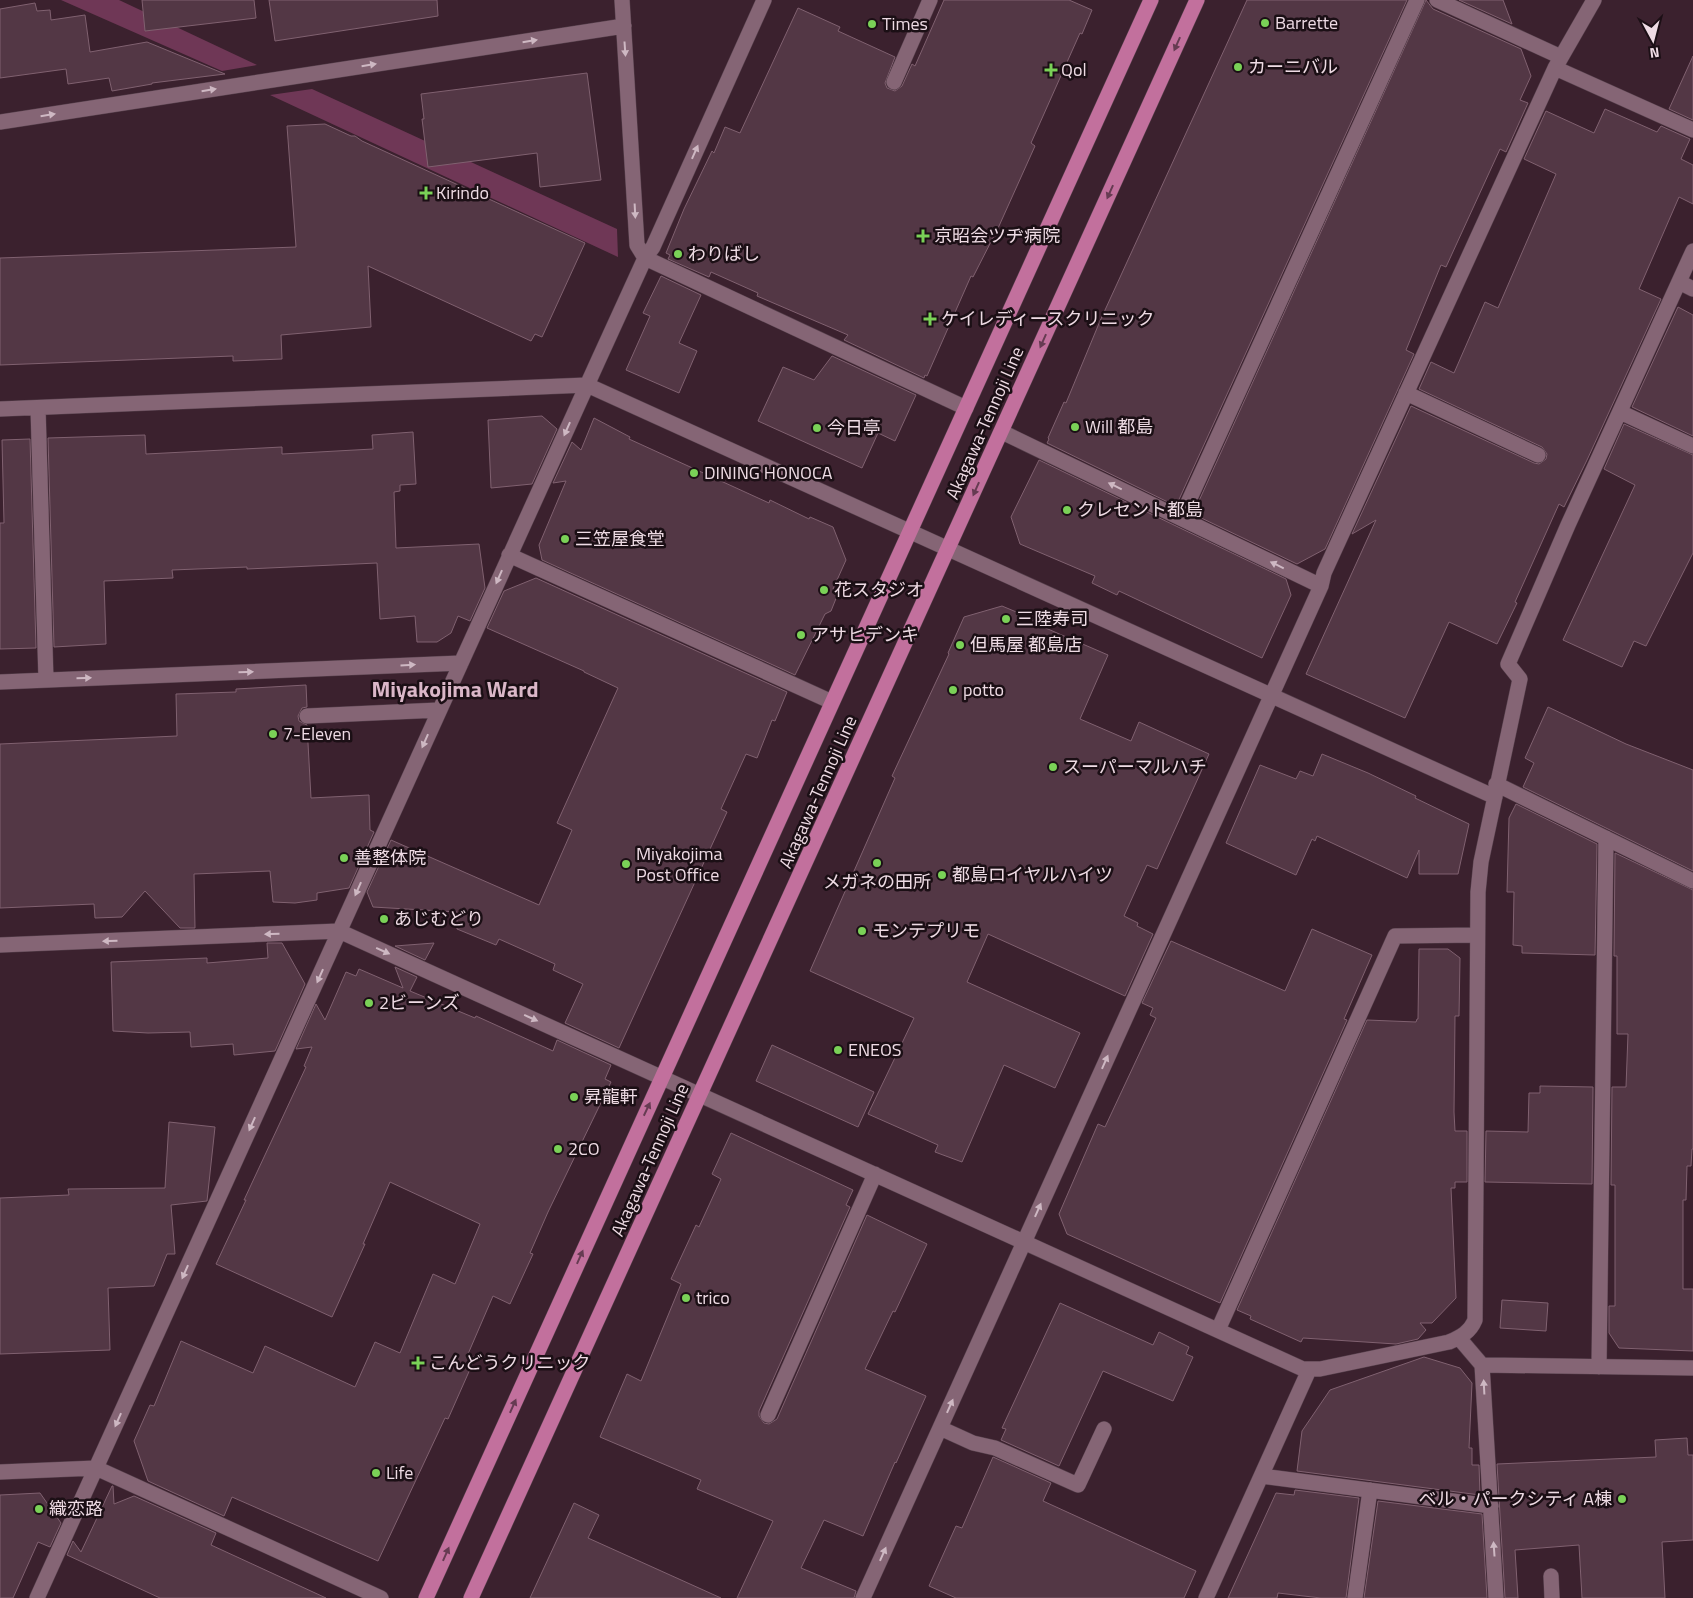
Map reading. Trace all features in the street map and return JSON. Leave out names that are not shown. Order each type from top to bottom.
[{"type":"main road","name":"Akagawa-Tennoji Line","points":[[426,1598],[1151,0]]},
{"type":"main road","name":"Akagawa-Tennoji Line","points":[[471,1598],[1197,0]]},
{"type":"street","points":[[622,0],[637,245],[644,258],[966,408]]},
{"type":"street","points":[[37,1598],[644,258],[653,247],[764,0]]},
{"type":"street","points":[[894,82],[930,0]]},
{"type":"street","points":[[1181,518],[1417,0]]},
{"type":"street","points":[[1437,0],[1693,130]]},
{"type":"street","points":[[863,1598],[1321,586],[1324,573],[1406,393],[1558,62],[1594,0]]},
{"type":"street","points":[[0,122],[624,26]]},
{"type":"street","points":[[0,945],[339,931],[1296,1366],[1309,1370],[1329,1367],[1449,1342],[1458,1338],[1472,1327],[1475,1320],[1478,892],[1481,862],[1520,679],[1508,664],[1568,525],[1693,251]]},
{"type":"street","points":[[1679,282],[1693,289]]},
{"type":"street","points":[[0,410],[587,385],[1271,695],[1606,838],[1693,881]]},
{"type":"street","points":[[1406,393],[1538,455]]},
{"type":"street","points":[[38,408],[46,680]]},
{"type":"street","points":[[1620,412],[1693,446]]},
{"type":"street","points":[[1002,432],[1321,586]]},
{"type":"street","points":[[509,555],[832,702]]},
{"type":"street","points":[[0,682],[461,663]]},
{"type":"street","points":[[307,716],[439,710]]},
{"type":"street","points":[[1599,1367],[1606,838]]},
{"type":"street","points":[[1218,1330],[1395,936],[1477,935]]},
{"type":"street","points":[[768,1415],[875,1174]]},
{"type":"street","points":[[1458,1338],[1482,1365],[1496,1598]]},
{"type":"street","points":[[1482,1365],[1693,1368]]},
{"type":"street","points":[[1206,1598],[1309,1370]]},
{"type":"street","points":[[940,1428],[973,1443],[995,1448],[1078,1485],[1104,1429]]},
{"type":"street","points":[[0,1472],[96,1468],[380,1598]]},
{"type":"street","points":[[1261,1476],[1491,1506]]},
{"type":"street","points":[[1356,1598],[1370,1490]]},
{"type":"street","points":[[1551,1576],[1552,1598]]},
{"type":"shaded area","points":[[61,0],[119,0],[257,65],[222,71]]},
{"type":"shaded area","points":[[312,89],[617,229],[618,257],[270,95]]},
{"type":"building","points":[[142,0],[254,0],[256,18],[145,31]]},
{"type":"building","points":[[269,0],[437,0],[438,16],[275,41]]},
{"type":"building","points":[[944,0],[1069,0],[1092,10],[1031,143],[1035,146],[999,226],[973,277],[971,276],[927,376],[925,375],[924,378],[844,340],[848,335],[757,296],[758,293],[711,272],[709,277],[668,259],[670,255],[666,253],[684,209],[712,151],[714,153],[725,127],[740,133],[798,8],[840,27],[838,31],[895,57],[885,83],[887,88],[895,91],[902,86],[912,64],[915,66]]},
{"type":"building","points":[[1247,0],[1407,0],[1176,506],[1047,443],[1100,321]]},
{"type":"building","points":[[1426,0],[1433,9],[1521,49],[1531,76],[1520,100],[1528,103],[1506,152],[1500,149],[1446,267],[1441,265],[1406,350],[1414,354],[1325,549],[1297,564],[1193,514]]},
{"type":"building","points":[[1459,0],[1503,0],[1512,24]]},
{"type":"building","points":[[35,3],[37,11],[50,10],[51,20],[85,15],[90,52],[147,42],[225,74],[152,83],[112,91],[109,78],[68,84],[66,69],[0,78],[0,9]]},
{"type":"building","points":[[1693,56],[1693,120],[1669,109]]},
{"type":"building","points":[[587,73],[601,180],[540,187],[537,153],[428,167],[421,94]]},
{"type":"building","points":[[1605,109],[1657,132],[1661,126],[1690,139],[1681,159],[1693,165],[1693,204],[1679,197],[1639,289],[1661,299],[1564,507],[1559,504],[1515,602],[1517,603],[1497,644],[1449,622],[1405,718],[1306,674],[1376,520],[1352,534],[1411,406],[1534,463],[1539,464],[1546,459],[1547,454],[1542,447],[1419,389],[1431,362],[1454,373],[1485,302],[1498,308],[1556,174],[1524,159],[1546,111],[1594,133]]},
{"type":"building","points":[[325,124],[355,136],[362,141],[585,243],[542,337],[535,334],[531,341],[368,266],[371,327],[281,335],[282,359],[233,361],[233,356],[0,365],[0,258],[296,247],[287,126]]},
{"type":"building","points":[[661,276],[701,295],[679,343],[697,351],[679,393],[626,370],[650,316],[643,313]]},
{"type":"building","points":[[1678,307],[1693,315],[1693,436],[1632,407]]},
{"type":"building","points":[[832,356],[916,395],[895,441],[878,433],[862,468],[758,421],[783,367],[814,380]]},
{"type":"building","points":[[542,416],[557,429],[532,484],[491,488],[488,420]]},
{"type":"building","points":[[594,418],[630,437],[629,439],[769,503],[770,500],[809,519],[810,517],[833,527],[846,560],[833,589],[839,591],[831,611],[825,614],[795,675],[542,560],[539,545],[566,481],[553,483],[572,442],[581,450]]},
{"type":"building","points":[[1624,424],[1693,455],[1693,553],[1646,646],[1634,641],[1622,667],[1563,640],[1635,485],[1604,469]]},
{"type":"building","points":[[413,432],[416,484],[400,485],[400,491],[394,492],[396,548],[479,544],[485,588],[470,621],[458,616],[451,633],[437,642],[417,642],[415,616],[380,619],[377,563],[247,569],[247,567],[172,570],[173,578],[104,581],[106,644],[54,647],[48,438],[145,435],[146,454],[282,447],[282,454],[373,449],[372,435]]},
{"type":"building","points":[[30,439],[36,648],[0,649],[0,523],[4,523],[2,440]]},
{"type":"building","points":[[1039,460],[1286,579],[1291,595],[1262,658],[1119,591],[1117,595],[1092,583],[1095,576],[1020,544],[1011,517]]},
{"type":"building","points":[[536,578],[787,692],[775,721],[772,720],[757,758],[746,754],[721,809],[727,812],[619,1048],[565,1023],[583,984],[553,970],[555,964],[499,939],[496,945],[457,929],[457,912],[373,907],[367,892],[391,840],[539,905],[572,830],[557,823],[618,688],[487,628],[504,591]]},
{"type":"building","points":[[1002,606],[1033,619],[1034,623],[1108,655],[1080,719],[1131,741],[1139,722],[1209,754],[1157,869],[1147,865],[1124,916],[1138,923],[1137,926],[1153,934],[1125,996],[988,934],[967,982],[1080,1033],[1055,1088],[1004,1065],[962,1162],[935,1152],[938,1145],[868,1114],[914,1018],[810,971],[895,778],[892,776],[949,654],[964,617]]},
{"type":"building","points":[[306,685],[307,707],[302,708],[298,716],[299,721],[307,725],[311,798],[369,795],[370,830],[374,832],[349,888],[317,893],[317,900],[295,903],[273,902],[270,871],[194,874],[195,928],[180,928],[145,891],[122,917],[95,918],[94,904],[0,908],[0,744],[177,736],[176,694],[236,692],[236,689]]},
{"type":"building","points":[[1548,707],[1626,744],[1693,770],[1693,871],[1523,787],[1534,763],[1525,758]]},
{"type":"building","points":[[1322,754],[1368,773],[1469,824],[1458,874],[1419,874],[1419,850],[1407,878],[1317,836],[1315,841],[1312,839],[1296,875],[1226,843],[1260,765],[1296,779],[1300,771],[1313,776]]},
{"type":"building","points":[[1516,804],[1597,844],[1595,955],[1522,953],[1522,946],[1513,945],[1514,892],[1507,892],[1509,818]]},
{"type":"building","points":[[1615,853],[1693,890],[1693,1149],[1691,1166],[1687,1166],[1686,1200],[1683,1200],[1683,1289],[1693,1289],[1693,1351],[1619,1348],[1609,1333],[1609,1306],[1615,1306],[1615,1185],[1611,1185],[1612,1087],[1626,1087],[1628,1034],[1617,1034],[1617,956],[1614,956]]},
{"type":"building","points":[[1312,929],[1372,955],[1344,1019],[1347,1020],[1220,1303],[1067,1234],[1059,1214],[1098,1124],[1105,1127],[1156,1018],[1150,1015],[1153,1008],[1142,1003],[1171,941],[1285,991]]},
{"type":"building","points":[[267,943],[282,943],[305,984],[275,1051],[234,1055],[233,1044],[191,1047],[190,1032],[148,1033],[113,1031],[111,962],[207,958],[207,963],[268,958]]},
{"type":"building","points":[[434,943],[425,960],[395,946]]},
{"type":"building","points":[[1419,949],[1448,949],[1460,958],[1459,1016],[1455,1016],[1454,1112],[1455,1131],[1467,1131],[1467,1182],[1455,1182],[1455,1188],[1451,1188],[1456,1298],[1432,1323],[1420,1323],[1426,1330],[1418,1339],[1396,1344],[1303,1338],[1301,1342],[1250,1319],[1251,1316],[1237,1310],[1367,1020],[1416,1022],[1418,1019]]},
{"type":"building","points":[[395,967],[417,977],[410,991],[475,1018],[476,1016],[553,1051],[557,1040],[611,1065],[605,1079],[611,1082],[548,1212],[530,1253],[533,1254],[510,1304],[493,1296],[468,1354],[475,1358],[448,1419],[445,1418],[378,1561],[232,1497],[224,1516],[148,1481],[134,1441],[150,1405],[154,1406],[181,1341],[253,1373],[265,1346],[355,1387],[375,1342],[400,1353],[433,1274],[455,1284],[480,1224],[390,1182],[363,1244],[365,1244],[332,1317],[216,1264],[306,1067],[304,1066],[312,1047],[296,1049],[316,1004],[325,1020],[346,972],[356,976],[359,969],[403,988]]},
{"type":"building","points":[[772,1045],[874,1092],[858,1127],[756,1081]]},
{"type":"building","points":[[1540,1086],[1593,1087],[1592,1184],[1485,1182],[1486,1131],[1528,1132],[1529,1093],[1540,1093]]},
{"type":"building","points":[[169,1122],[215,1127],[207,1201],[171,1205],[175,1254],[167,1254],[154,1286],[108,1288],[110,1350],[0,1354],[0,1198],[69,1195],[68,1189],[165,1188]]},
{"type":"building","points":[[731,1133],[853,1190],[846,1205],[850,1207],[759,1411],[759,1416],[764,1423],[769,1424],[777,1419],[867,1215],[927,1244],[895,1312],[893,1311],[865,1369],[926,1396],[863,1536],[824,1520],[801,1568],[856,1591],[854,1598],[737,1598],[773,1521],[697,1489],[701,1480],[600,1437],[627,1374],[641,1381],[681,1284],[671,1279],[696,1225],[699,1227],[721,1179],[712,1174]]},
{"type":"building","points":[[1502,1300],[1548,1303],[1546,1331],[1500,1328]]},
{"type":"building","points":[[1060,1303],[1153,1345],[1159,1332],[1189,1347],[1186,1354],[1193,1357],[1173,1401],[1103,1371],[1059,1466],[1001,1440],[1006,1429],[1002,1428]]},
{"type":"building","points":[[1424,1357],[1460,1368],[1472,1383],[1469,1448],[1472,1448],[1472,1465],[1479,1465],[1480,1495],[1297,1471],[1302,1431],[1330,1390]]},
{"type":"building","points":[[1687,1438],[1688,1455],[1693,1455],[1693,1540],[1662,1542],[1665,1598],[1582,1598],[1579,1545],[1515,1550],[1518,1598],[1505,1598],[1497,1464],[1656,1457],[1655,1440]]},
{"type":"building","points":[[993,1457],[1051,1483],[1043,1501],[1196,1571],[1184,1598],[956,1598],[929,1586],[956,1526],[962,1528]]},
{"type":"building","points":[[112,1486],[114,1504],[134,1496],[216,1533],[211,1545],[326,1598],[160,1598],[67,1555],[73,1541],[81,1552]]},
{"type":"building","points":[[1295,1490],[1359,1498],[1346,1598],[1321,1598],[1278,1593],[1277,1598],[1228,1598],[1276,1493],[1294,1495]]},
{"type":"building","points":[[40,1493],[61,1523],[50,1547],[38,1542],[13,1598],[0,1598],[0,1495]]},
{"type":"building","points":[[1378,1501],[1482,1514],[1487,1598],[1364,1598]]},
{"type":"building","points":[[574,1503],[599,1515],[588,1538],[721,1598],[530,1598]]},
{"type":"place","name":"Barrette","points":[[1265,23]]},
{"type":"place","name":"Times","points":[[872,24]]},
{"type":"place","name":"カーニバル","points":[[1238,67]]},
{"type":"place","name":"Qol","points":[[1051,70]]},
{"type":"place","name":"Kirindo","points":[[426,193]]},
{"type":"place","name":"京昭会ツヂ病院","points":[[923,236]]},
{"type":"place","name":"わりばし","points":[[678,254]]},
{"type":"place","name":"ケイレディースクリニック","points":[[930,319]]},
{"type":"place","name":"Will 都島","points":[[1075,427]]},
{"type":"place","name":"今日亭","points":[[817,428]]},
{"type":"place","name":"DINING HONOCA","points":[[694,473]]},
{"type":"place","name":"クレセント都島","points":[[1067,510]]},
{"type":"place","name":"三笠屋食堂","points":[[565,539]]},
{"type":"place","name":"花スタジオ","points":[[824,590]]},
{"type":"place","name":"三陸寿司","points":[[1006,619]]},
{"type":"place","name":"アサヒデンキ","points":[[801,635]]},
{"type":"place","name":"但馬屋 都島店","points":[[960,645]]},
{"type":"place","name":"potto","points":[[953,690]]},
{"type":"place","name":"7-Eleven","points":[[273,734]]},
{"type":"place","name":"スーパーマルハチ","points":[[1053,767]]},
{"type":"place","name":"善整体院","points":[[344,858]]},
{"type":"place","name":"メガネの田所","points":[[877,863]]},
{"type":"place","name":"Miyakojima Post Office","points":[[626,864]]},
{"type":"place","name":"都島ロイヤルハイツ","points":[[942,875]]},
{"type":"place","name":"あじむどり","points":[[384,919]]},
{"type":"place","name":"モンテプリモ","points":[[862,931]]},
{"type":"place","name":"2ビーンズ","points":[[369,1003]]},
{"type":"place","name":"ENEOS","points":[[838,1050]]},
{"type":"place","name":"昇龍軒","points":[[574,1097]]},
{"type":"place","name":"2CO","points":[[558,1149]]},
{"type":"place","name":"trico","points":[[686,1298]]},
{"type":"place","name":"こんどうクリニック","points":[[418,1363]]},
{"type":"place","name":"Life","points":[[376,1473]]},
{"type":"place","name":"ベル・パークシティ A棟","points":[[1622,1499]]},
{"type":"place","name":"織恋路","points":[[39,1509]]},
{"type":"district","name":"Miyakojima Ward","points":[[455,689]]}]
